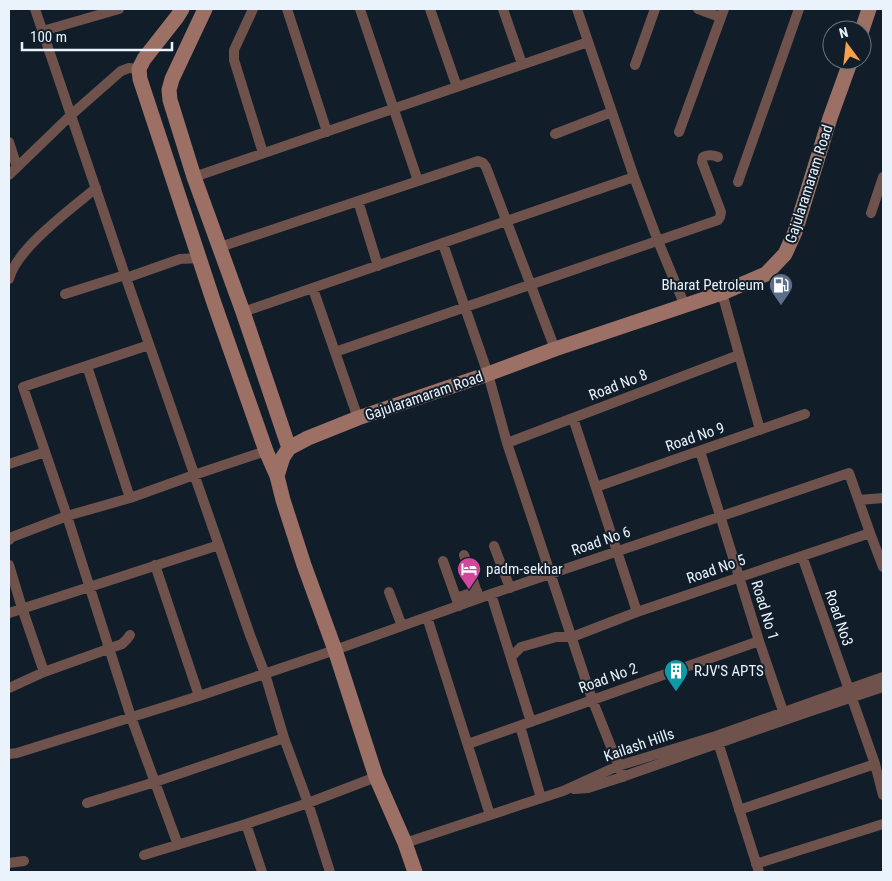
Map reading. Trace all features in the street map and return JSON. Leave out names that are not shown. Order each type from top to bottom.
[{"type":"main road","points":[[182,9],[144,59],[139,69],[140,79],[266,451],[277,476],[282,500],[335,650],[376,777],[405,843],[415,872]]},
{"type":"main road","points":[[205,9],[172,79],[169,90],[170,100],[194,177],[220,246],[289,448],[283,457],[277,476]]},
{"type":"main road","name":"Gajularamaram Road","points":[[289,448],[308,438],[358,418],[488,374],[554,349],[722,294],[766,274],[785,254],[795,232],[830,118],[847,70]]},
{"type":"main road","points":[[144,89],[169,90]]},
{"type":"street","points":[[35,9],[149,345],[265,674],[284,738],[308,803],[330,872]]},
{"type":"street","points":[[253,9],[234,50],[234,60],[263,153]]},
{"type":"street","points":[[287,9],[326,132]]},
{"type":"street","points":[[360,9],[418,181]]},
{"type":"street","points":[[430,9],[457,87]]},
{"type":"street","points":[[503,9],[522,64]]},
{"type":"street","points":[[577,9],[634,177],[685,306]]},
{"type":"street","points":[[635,65],[655,9]]},
{"type":"street","points":[[679,132],[722,13],[698,9]]},
{"type":"street","points":[[738,182],[799,9]]},
{"type":"street","points":[[42,31],[112,10]]},
{"type":"street","points":[[194,177],[588,42]]},
{"type":"street","points":[[9,176],[71,115],[121,71],[129,68],[139,69]]},
{"type":"street","points":[[555,134],[612,112]]},
{"type":"street","points":[[9,142],[18,167]]},
{"type":"street","points":[[335,352],[718,220],[721,212],[702,162],[703,157],[706,156],[718,157]]},
{"type":"street","points":[[220,246],[478,161],[486,166],[554,349]]},
{"type":"street","points":[[243,312],[634,177]]},
{"type":"street","points":[[871,212],[883,177]]},
{"type":"street","points":[[9,279],[10,273],[18,259],[33,243],[96,188]]},
{"type":"street","points":[[358,201],[378,266]]},
{"type":"street","points":[[442,244],[488,374],[507,443],[592,699],[623,777]]},
{"type":"street","points":[[65,294],[180,259],[200,258]]},
{"type":"street","points":[[313,289],[358,418]]},
{"type":"street","points":[[722,294],[760,430]]},
{"type":"street","points":[[149,345],[23,387],[68,516],[131,717],[178,845]]},
{"type":"street","name":"Road No 8","points":[[507,443],[739,355]]},
{"type":"street","points":[[87,366],[130,498]]},
{"type":"street","name":"Road No 9","points":[[596,487],[804,414]]},
{"type":"street","points":[[573,418],[637,612]]},
{"type":"street","points":[[9,540],[68,516],[130,498],[194,474],[266,451]]},
{"type":"street","name":"Road No 1","points":[[700,451],[759,641],[785,716]]},
{"type":"street","points":[[9,464],[45,452]]},
{"type":"street","name":"Road No 6","points":[[9,754],[265,674],[427,617],[457,602],[510,588],[849,473],[859,500]]},
{"type":"street","points":[[883,498],[859,500],[883,567]]},
{"type":"street","name":"Road No 5","points":[[511,657],[521,647],[556,637],[572,637],[637,612],[870,533]]},
{"type":"street","points":[[9,613],[219,545]]},
{"type":"street","points":[[494,546],[510,588]]},
{"type":"street","points":[[464,555],[478,595]]},
{"type":"street","name":"Road No3","points":[[802,556],[875,764],[883,795]]},
{"type":"street","points":[[442,561],[457,602]]},
{"type":"street","points":[[9,564],[44,672]]},
{"type":"street","points":[[155,565],[199,696]]},
{"type":"street","points":[[388,592],[402,626]]},
{"type":"street","points":[[491,594],[531,722]]},
{"type":"street","points":[[427,617],[490,815]]},
{"type":"street","points":[[9,688],[44,672],[122,644],[128,640],[130,635]]},
{"type":"street","name":"Road No 2","points":[[468,744],[759,641]]},
{"type":"street","name":"Kailash Hills","points":[[405,843],[563,791],[618,766],[718,740],[850,694],[883,677]]},
{"type":"street","points":[[850,694],[883,687]]},
{"type":"street","points":[[520,726],[541,798]]},
{"type":"street","points":[[87,803],[284,738]]},
{"type":"street","points":[[563,791],[588,788],[623,777],[718,740],[758,868],[883,824]]},
{"type":"street","points":[[740,810],[875,764]]},
{"type":"street","points":[[144,856],[308,803],[376,777]]},
{"type":"street","points":[[246,824],[262,872]]},
{"type":"street","points":[[9,863],[24,861]]},
{"type":"place","name":"Bharat Petroleum","points":[[781,306]]},
{"type":"place","name":"padm-sekhar","points":[[469,590]]},
{"type":"place","name":"RJV'S APTS","points":[[676,692]]}]
